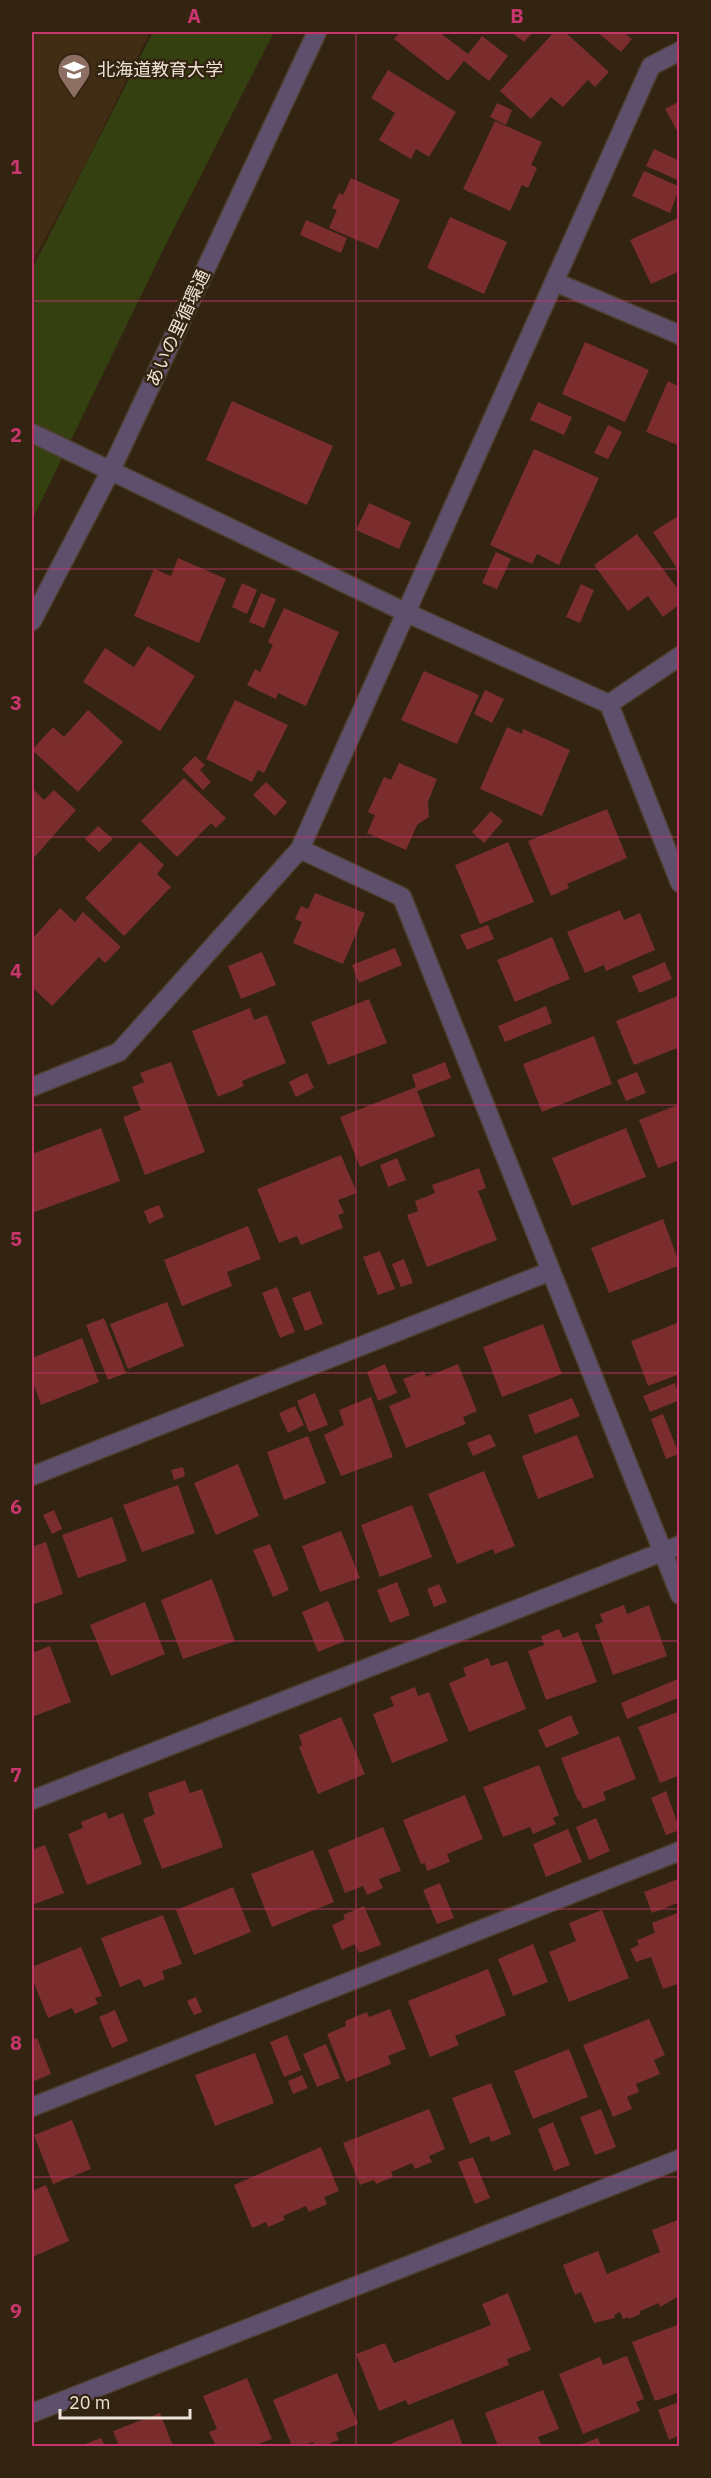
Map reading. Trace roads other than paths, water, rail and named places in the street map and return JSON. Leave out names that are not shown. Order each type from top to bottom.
[{"type":"street","name":"あいの里循環通","points":[[32,621],[111,470],[317,32]]},
{"type":"street","points":[[32,1088],[119,1052],[300,849],[651,66],[680,51]]},
{"type":"street","points":[[555,282],[680,335]]},
{"type":"street","points":[[32,433],[407,613],[609,704],[680,883]]},
{"type":"street","points":[[609,704],[680,656]]},
{"type":"street","points":[[300,849],[402,897],[680,1595]]},
{"type":"street","points":[[32,1476],[551,1271]]},
{"type":"street","points":[[32,1800],[680,1545]]},
{"type":"street","points":[[32,2107],[680,1851]]},
{"type":"street","points":[[32,2413],[680,2159]]},
{"type":"place","name":"北海道教育大学","points":[[74,99]]}]
